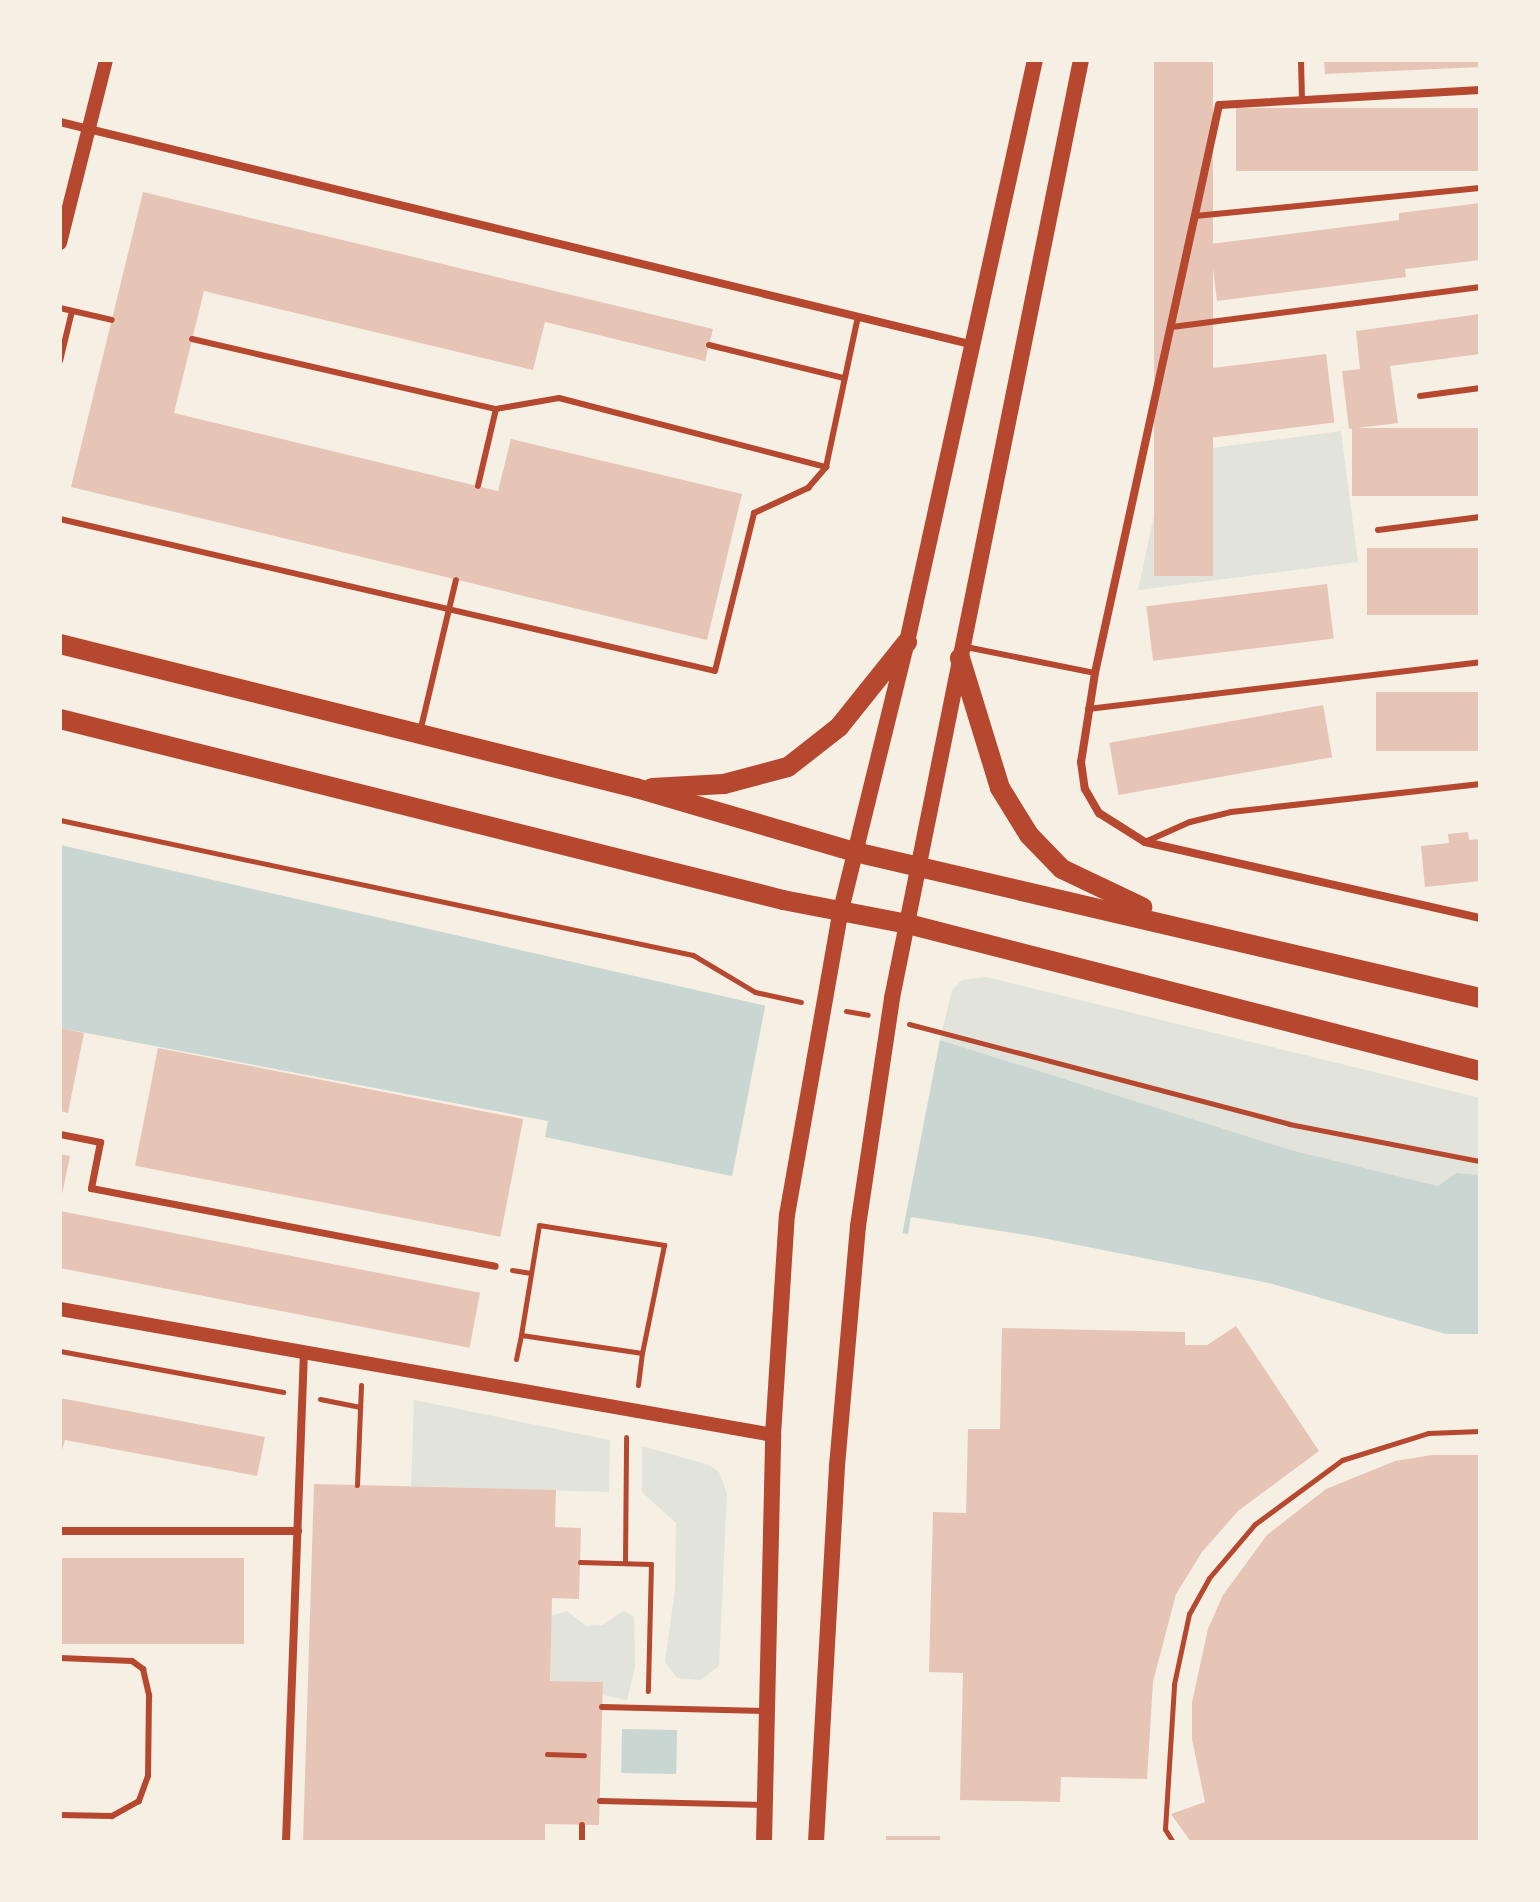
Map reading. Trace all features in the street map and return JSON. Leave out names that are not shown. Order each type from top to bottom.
[{"type":"main road","points":[[764,1842],[773,1435],[787,1215],[841,910],[907,642],[970,344],[1035,60]]},
{"type":"main road","points":[[816,1842],[837,1466],[858,1226],[892,998],[1081,60]]},
{"type":"main road","points":[[636,788],[724,784],[788,767],[839,727],[907,642]]},
{"type":"main road","points":[[60,644],[636,788],[855,852],[1480,998]]},
{"type":"main road","points":[[961,652],[1000,788],[1042,852],[1111,895],[1202,931]]},
{"type":"main road","points":[[60,719],[783,900],[908,924],[1480,1071]]},
{"type":"street","points":[[60,243],[106,60]]},
{"type":"street","points":[[1480,90],[1219,105],[1095,673],[1081,762],[1085,789],[1108,822],[1145,842],[1480,918]]},
{"type":"street","points":[[60,122],[970,344]]},
{"type":"street","points":[[60,1134],[100,1142],[91,1188],[495,1266]]},
{"type":"street","points":[[60,1309],[304,1356],[773,1435]]},
{"type":"street","points":[[286,1842],[304,1356]]},
{"type":"street","points":[[60,1531],[298,1531]]},
{"type":"lane","points":[[1301,60],[1302,101]]},
{"type":"lane","points":[[1195,216],[1480,188]]},
{"type":"lane","points":[[1172,327],[1480,287]]},
{"type":"lane","points":[[60,308],[112,320]]},
{"type":"lane","points":[[60,361],[72,311]]},
{"type":"lane","points":[[60,519],[715,671],[754,513],[808,488],[826,467],[858,316]]},
{"type":"lane","points":[[192,339],[496,409],[559,398],[826,467]]},
{"type":"lane","points":[[709,345],[843,378]]},
{"type":"lane","points":[[1420,396],[1480,388]]},
{"type":"lane","points":[[478,486],[496,409]]},
{"type":"lane","points":[[1378,530],[1480,517]]},
{"type":"lane","points":[[419,734],[456,580]]},
{"type":"lane","points":[[961,652],[1095,673]]},
{"type":"lane","points":[[1088,709],[1480,662]]},
{"type":"lane","points":[[1145,842],[1231,812],[1480,784]]},
{"type":"lane","points":[[60,1658],[132,1661],[143,1669],[149,1696],[148,1776],[139,1801],[112,1816],[60,1815]]},
{"type":"lane","points":[[602,1707],[767,1711]]},
{"type":"lane","points":[[600,1801],[765,1805]]},
{"type":"lane","points":[[582,1825],[582,1842]]},
{"type":"path","points":[[60,820],[693,955],[755,992],[817,1005]]},
{"type":"path","points":[[832,1008],[878,1017]]},
{"type":"path","points":[[894,1020],[1289,1124],[1480,1161]]},
{"type":"path","points":[[516,1359],[539,1225],[664,1245],[638,1385]]},
{"type":"path","points":[[521,1335],[642,1353]]},
{"type":"path","points":[[60,1351],[360,1407]]},
{"type":"path","points":[[357,1485],[361,1384]]},
{"type":"path","points":[[1173,1842],[1165,1829],[1174,1684],[1189,1614],[1209,1578],[1255,1524],[1342,1460],[1428,1433],[1480,1431]]},
{"type":"path","points":[[625,1563],[626,1437]]},
{"type":"path","points":[[580,1562],[651,1564],[648,1708]]},
{"type":"path","points":[[547,1754],[584,1755]]},
{"type":"shaded area","points":[[1341,431],[1358,562],[1138,590],[1167,454]]},
{"type":"shaded area","points":[[60,845],[766,1006],[940,1040],[1291,1150],[1438,1186],[1456,1173],[1480,1175],[1480,1334],[1446,1334],[1269,1283],[1038,1237],[911,1217],[908,1234],[732,1206],[736,1177],[545,1137],[548,1121],[60,1028]]},
{"type":"shaded area","points":[[986,977],[1480,1098],[1480,1175],[1456,1173],[1438,1186],[1291,1150],[940,1040],[952,990],[962,980]]},
{"type":"shaded area","points":[[414,1400],[610,1440],[609,1492],[411,1486]]},
{"type":"shaded area","points":[[642,1446],[709,1465],[719,1472],[727,1493],[719,1666],[700,1680],[677,1678],[665,1662],[675,1590],[676,1523],[642,1492]]},
{"type":"shaded area","points":[[567,1611],[586,1626],[602,1625],[623,1611],[634,1617],[635,1668],[627,1700],[603,1695],[603,1682],[550,1681],[551,1616]]},
{"type":"shaded area","points":[[622,1729],[677,1730],[676,1774],[621,1773]]},
{"type":"pier","points":[[766,1002],[941,1036],[901,1239],[727,1205]]},
{"type":"building","points":[[1154,60],[1213,60],[1213,576],[1154,576]]},
{"type":"building","points":[[1324,60],[1480,60],[1480,67],[1325,74]]},
{"type":"building","points":[[1236,108],[1480,108],[1480,171],[1236,171]]},
{"type":"building","points":[[143,192],[713,329],[705,361],[545,322],[533,370],[204,291],[174,413],[498,491],[511,439],[742,494],[707,640],[71,487]]},
{"type":"building","points":[[1480,203],[1480,260],[1405,269],[1406,277],[1217,301],[1210,244],[1399,220],[1399,213]]},
{"type":"building","points":[[1480,314],[1480,354],[1390,366],[1398,423],[1349,429],[1342,371],[1360,369],[1356,331]]},
{"type":"building","points":[[1326,354],[1334,422],[1202,439],[1194,370]]},
{"type":"building","points":[[1352,428],[1480,428],[1480,496],[1352,496]]},
{"type":"building","points":[[1367,548],[1480,548],[1480,615],[1367,615]]},
{"type":"building","points":[[1327,584],[1334,639],[1153,661],[1146,606]]},
{"type":"building","points":[[1376,692],[1480,692],[1480,751],[1376,751]]},
{"type":"building","points":[[1323,705],[1332,757],[1119,795],[1109,743]]},
{"type":"building","points":[[1468,832],[1469,840],[1480,839],[1480,881],[1425,887],[1421,846],[1449,843],[1448,834]]},
{"type":"building","points":[[60,1028],[84,1033],[68,1113],[60,1111]]},
{"type":"building","points":[[158,1048],[523,1119],[500,1237],[135,1166]]},
{"type":"building","points":[[60,1154],[70,1156],[61,1199],[60,1199]]},
{"type":"building","points":[[60,1211],[480,1293],[469,1348],[60,1268]]},
{"type":"building","points":[[1236,1326],[1319,1451],[1238,1511],[1202,1552],[1176,1594],[1153,1682],[1147,1779],[1061,1777],[1060,1802],[960,1800],[963,1673],[929,1672],[933,1512],[966,1513],[968,1429],[1000,1429],[1002,1328],[1185,1332],[1185,1345],[1207,1345]]},
{"type":"building","points":[[60,1398],[265,1437],[257,1476],[65,1440],[60,1457]]},
{"type":"building","points":[[1432,1455],[1480,1455],[1480,1842],[1191,1842],[1171,1814],[1205,1802],[1192,1739],[1192,1702],[1208,1629],[1223,1595],[1267,1535],[1326,1489],[1395,1461]]},
{"type":"building","points":[[314,1484],[556,1490],[555,1527],[581,1528],[579,1599],[552,1598],[550,1681],[603,1682],[599,1825],[545,1824],[545,1842],[303,1842]]},
{"type":"building","points":[[60,1558],[244,1558],[244,1644],[60,1644]]},
{"type":"building","points":[[886,1836],[940,1836],[940,1842],[886,1842]]}]
